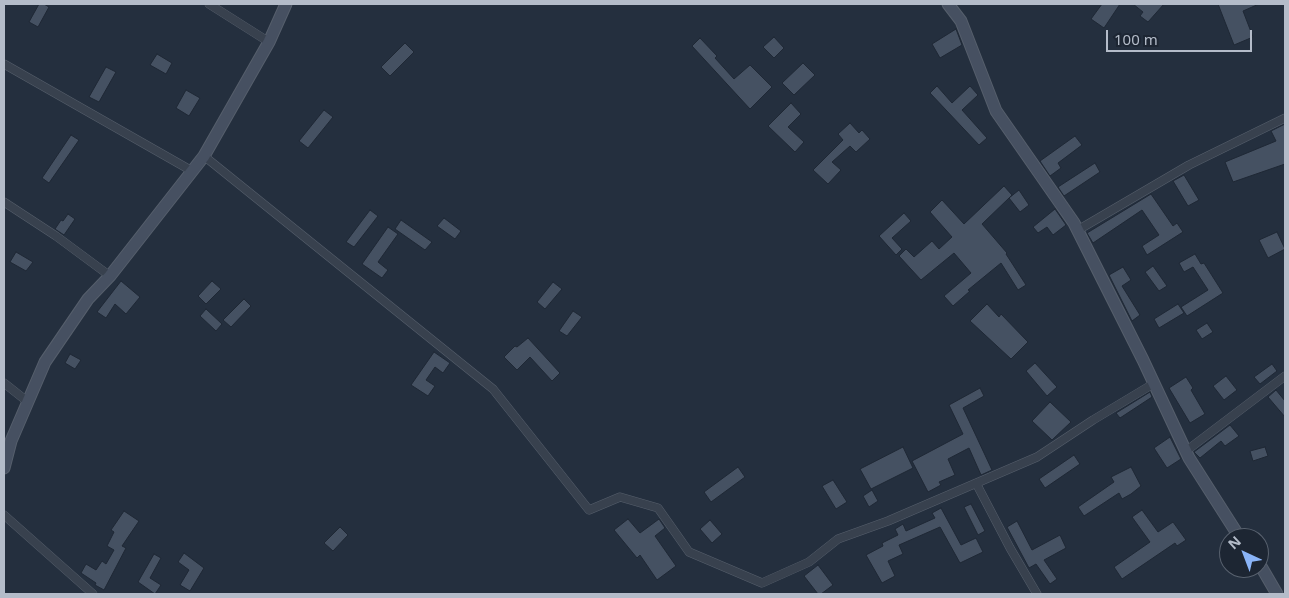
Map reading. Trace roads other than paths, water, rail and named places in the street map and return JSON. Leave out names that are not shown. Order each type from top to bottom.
[{"type":"street","points":[[208,4],[269,42]]},
{"type":"street","points":[[4,468],[11,441],[45,362],[88,299],[110,276],[204,156],[269,42],[286,4]]},
{"type":"street","points":[[948,4],[961,21],[996,111],[1078,230],[1186,451],[1234,528]]},
{"type":"street","points":[[4,64],[192,170]]},
{"type":"street","points":[[1078,230],[1189,166],[1285,118]]},
{"type":"street","points":[[204,156],[494,389],[588,510],[620,497],[658,508],[689,552],[762,583],[809,562],[838,539],[888,521],[1037,457],[1153,384]]},
{"type":"street","points":[[4,202],[56,236],[110,276]]},
{"type":"street","points":[[1186,451],[1285,376]]},
{"type":"street","points":[[4,383],[28,402]]},
{"type":"street","points":[[976,483],[1010,548],[1037,594]]},
{"type":"street","points":[[4,515],[93,594]]},
{"type":"street","points":[[1268,578],[1277,594]]}]
